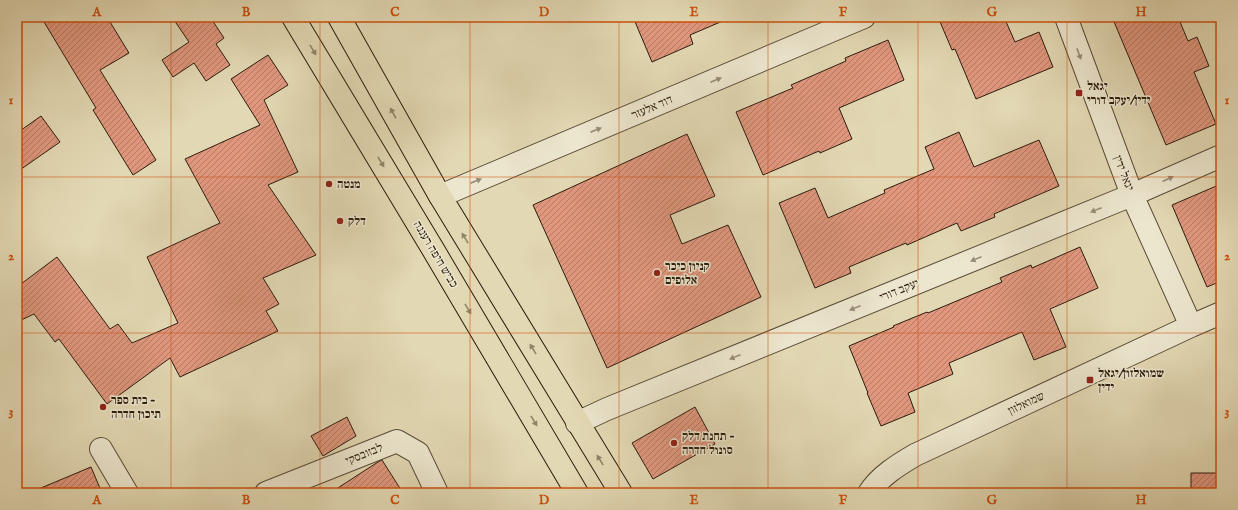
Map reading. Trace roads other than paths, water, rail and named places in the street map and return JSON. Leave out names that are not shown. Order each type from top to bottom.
[{"type":"highway","name":"כביש חיפה רעננה","points":[[293,17],[430,244],[577,493]]},
{"type":"highway","points":[[339,17],[440,196],[621,493]]},
{"type":"street","name":"דוד אלעזר","points":[[440,196],[864,17]]},
{"type":"street","name":"יגאל ידין","points":[[1066,17],[1132,195],[1191,326]]},
{"type":"street","name":"יעקב דורי","points":[[577,423],[607,409],[1132,195],[1221,156]]},
{"type":"street","name":"שמואלזון","points":[[869,493],[872,488],[891,470],[915,455],[1221,313]]},
{"type":"street","name":"לבזובסקי","points":[[266,493],[397,441],[418,453],[437,493]]},
{"type":"street","points":[[101,449],[127,493]]},
{"type":"place","name":"יגאל ידין/יעקב דורי","points":[[1079,93]]},
{"type":"place","name":"מנטה","points":[[329,184]]},
{"type":"place","name":"דלק","points":[[340,221]]},
{"type":"place","name":"קניון כיכר אלופים","points":[[657,273]]},
{"type":"place","name":"שמואלזון/יגאל ידין","points":[[1090,380]]},
{"type":"place","name":"בית ספר - תיכון חדרה","points":[[103,407]]},
{"type":"place","name":"תחנת דלק - סונול חדרה","points":[[674,443]]}]
